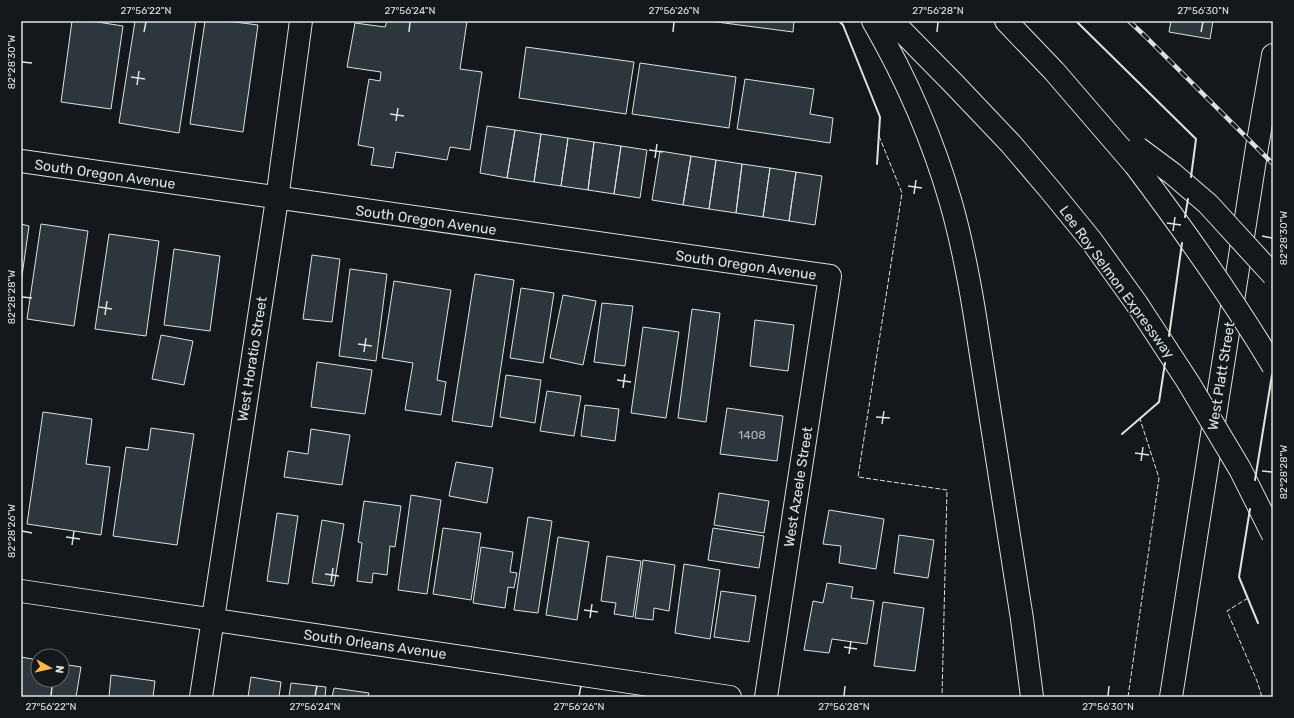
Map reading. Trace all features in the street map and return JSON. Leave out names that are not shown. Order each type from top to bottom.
[{"type":"main road","name":"West Horatio Street","points":[[201,697],[277,199],[301,21]]},
{"type":"main road","points":[[873,21],[889,49],[923,123],[949,196],[959,233],[974,310],[1022,619],[1032,697]]},
{"type":"main road","name":"Lee Roy Selmon Expressway","points":[[892,21],[1011,144],[1052,191],[1091,240],[1137,304],[1188,382],[1240,469],[1273,535]]},
{"type":"main road","points":[[1006,21],[1054,71],[1102,127],[1136,156],[1173,174],[1208,204],[1273,275]]},
{"type":"main road","name":"West Platt Street","points":[[1171,697],[1257,147],[1273,55]]},
{"type":"main road","points":[[1136,156],[1169,210],[1229,296],[1273,366]]},
{"type":"main road","name":"South Oregon Avenue","points":[[21,161],[277,199],[830,276]]},
{"type":"main road","name":"West Azeele Street","points":[[766,697],[830,276]]},
{"type":"main road","name":"South Orleans Avenue","points":[[21,591],[730,697]]},
{"type":"building","points":[[72,21],[91,21],[123,26],[111,109],[61,102]]},
{"type":"building","points":[[135,21],[196,21],[179,133],[119,123]]},
{"type":"building","points":[[205,21],[227,21],[258,25],[243,132],[190,124]]},
{"type":"building","points":[[387,21],[467,21],[460,69],[482,72],[470,150],[450,147],[447,160],[396,152],[393,168],[371,165],[374,148],[358,145],[369,79],[380,81],[381,72],[347,67],[355,23],[385,27]]},
{"type":"building","points":[[709,21],[794,21],[793,32]]},
{"type":"building","points":[[1171,21],[1213,21],[1210,39],[1169,32]]},
{"type":"building","points":[[526,47],[634,62],[626,114],[519,98]]},
{"type":"building","points":[[640,63],[736,77],[729,128],[632,114]]},
{"type":"building","points":[[745,79],[814,89],[810,114],[833,118],[830,143],[737,129]]},
{"type":"building","points":[[487,126],[515,130],[507,178],[480,173]]},
{"type":"building","points":[[515,130],[541,134],[534,182],[507,178]]},
{"type":"building","points":[[541,134],[568,138],[561,186],[534,182]]},
{"type":"building","points":[[568,138],[594,142],[588,190],[561,186]]},
{"type":"building","points":[[594,142],[621,146],[614,194],[588,190]]},
{"type":"building","points":[[621,146],[647,150],[640,198],[614,194]]},
{"type":"building","points":[[660,151],[691,156],[683,205],[652,200]]},
{"type":"building","points":[[691,156],[716,160],[709,209],[683,205]]},
{"type":"building","points":[[716,160],[742,164],[736,213],[709,209]]},
{"type":"building","points":[[742,164],[770,168],[763,217],[736,213]]},
{"type":"building","points":[[770,168],[796,172],[789,221],[763,217]]},
{"type":"building","points":[[796,172],[822,176],[815,225],[789,221]]},
{"type":"building","points":[[21,224],[29,226],[21,283]]},
{"type":"building","points":[[41,224],[88,231],[74,326],[27,319]]},
{"type":"building","points":[[109,234],[159,241],[146,336],[95,329]]},
{"type":"building","points":[[174,249],[220,256],[210,331],[164,325]]},
{"type":"building","points":[[312,255],[340,259],[332,322],[303,319]]},
{"type":"building","points":[[350,269],[387,274],[376,361],[339,356]]},
{"type":"building","points":[[475,274],[514,280],[492,427],[452,421]]},
{"type":"building","points":[[394,281],[451,290],[437,380],[446,382],[441,415],[405,410],[413,363],[382,358]]},
{"type":"building","points":[[521,288],[554,293],[543,363],[510,358]]},
{"type":"building","points":[[563,295],[596,301],[583,365],[550,358]]},
{"type":"building","points":[[602,303],[633,306],[625,366],[594,362]]},
{"type":"building","points":[[692,309],[720,313],[706,422],[678,418]]},
{"type":"building","points":[[755,320],[794,325],[788,371],[750,366]]},
{"type":"building","points":[[643,327],[679,332],[666,418],[631,413]]},
{"type":"building","points":[[161,335],[193,341],[184,385],[152,379]]},
{"type":"building","points":[[317,362],[372,370],[365,414],[311,407]]},
{"type":"building","points":[[506,375],[541,380],[535,423],[500,417]]},
{"type":"building","points":[[547,391],[581,396],[574,436],[540,431]]},
{"type":"building","points":[[585,405],[619,409],[615,441],[581,436]]},
{"type":"building","points":[[727,408],[783,416],[777,461],[720,454]]},
{"type":"building","points":[[43,412],[92,419],[86,464],[110,467],[101,535],[27,524]]},
{"type":"building","points":[[151,428],[194,434],[177,545],[113,536],[126,447],[148,450]]},
{"type":"building","points":[[311,429],[350,435],[342,485],[284,477],[288,451],[308,454]]},
{"type":"building","points":[[456,462],[493,468],[487,503],[449,496]]},
{"type":"building","points":[[719,493],[769,501],[764,533],[714,525]]},
{"type":"building","points":[[411,495],[441,500],[427,594],[398,590]]},
{"type":"building","points":[[364,501],[401,506],[395,547],[390,546],[387,575],[373,573],[372,583],[357,581],[362,543],[358,542]]},
{"type":"building","points":[[829,510],[884,519],[876,569],[839,563],[841,546],[823,544]]},
{"type":"building","points":[[277,513],[298,516],[288,584],[267,581]]},
{"type":"building","points":[[528,517],[552,521],[538,613],[514,610]]},
{"type":"building","points":[[322,520],[344,524],[334,586],[312,583]]},
{"type":"building","points":[[443,528],[481,533],[471,600],[433,594]]},
{"type":"building","points":[[713,528],[764,536],[759,568],[708,560]]},
{"type":"building","points":[[899,535],[934,540],[928,578],[894,573]]},
{"type":"building","points":[[558,537],[589,542],[577,620],[546,615]]},
{"type":"building","points":[[481,547],[513,552],[510,572],[517,573],[514,588],[508,587],[505,608],[473,603]]},
{"type":"building","points":[[607,556],[641,561],[633,617],[614,614],[616,603],[601,601]]},
{"type":"building","points":[[643,560],[675,565],[669,611],[654,608],[653,620],[635,618]]},
{"type":"building","points":[[684,564],[720,570],[710,639],[675,633]]},
{"type":"building","points":[[827,583],[853,587],[851,598],[874,601],[867,644],[832,639],[829,653],[804,650],[813,601],[823,603]]},
{"type":"building","points":[[721,591],[756,596],[749,642],[714,637]]},
{"type":"building","points":[[883,602],[924,608],[915,671],[874,666]]},
{"type":"building","points":[[21,657],[30,659],[30,688],[70,688],[70,665],[81,667],[76,697],[21,697]]},
{"type":"building","points":[[111,675],[155,681],[153,697],[109,697]]},
{"type":"building","points":[[251,677],[281,682],[279,697],[248,697]]},
{"type":"building","points":[[291,683],[326,687],[325,697],[289,697]]},
{"type":"building","points":[[334,688],[369,693],[368,697],[332,697]]},
{"type":"railway","points":[[1129,21],[1273,164]]},
{"type":"fence","points":[[879,136],[902,193],[858,477],[947,490],[942,697]]},
{"type":"fence","points":[[1128,697],[1159,478],[1140,419]]},
{"type":"fence","points":[[1248,598],[1227,611],[1257,681],[1262,697]]},
{"type":"wall","points":[[839,21],[843,25],[880,117],[877,164]]},
{"type":"wall","points":[[1076,21],[1196,139],[1191,177]]},
{"type":"wall","points":[[1185,217],[1188,199]]},
{"type":"wall","points":[[1169,336],[1182,243]]},
{"type":"wall","points":[[1122,434],[1159,402],[1165,363]]},
{"type":"wall","points":[[1255,480],[1272,375]]},
{"type":"wall","points":[[1250,509],[1239,577],[1258,623]]}]
